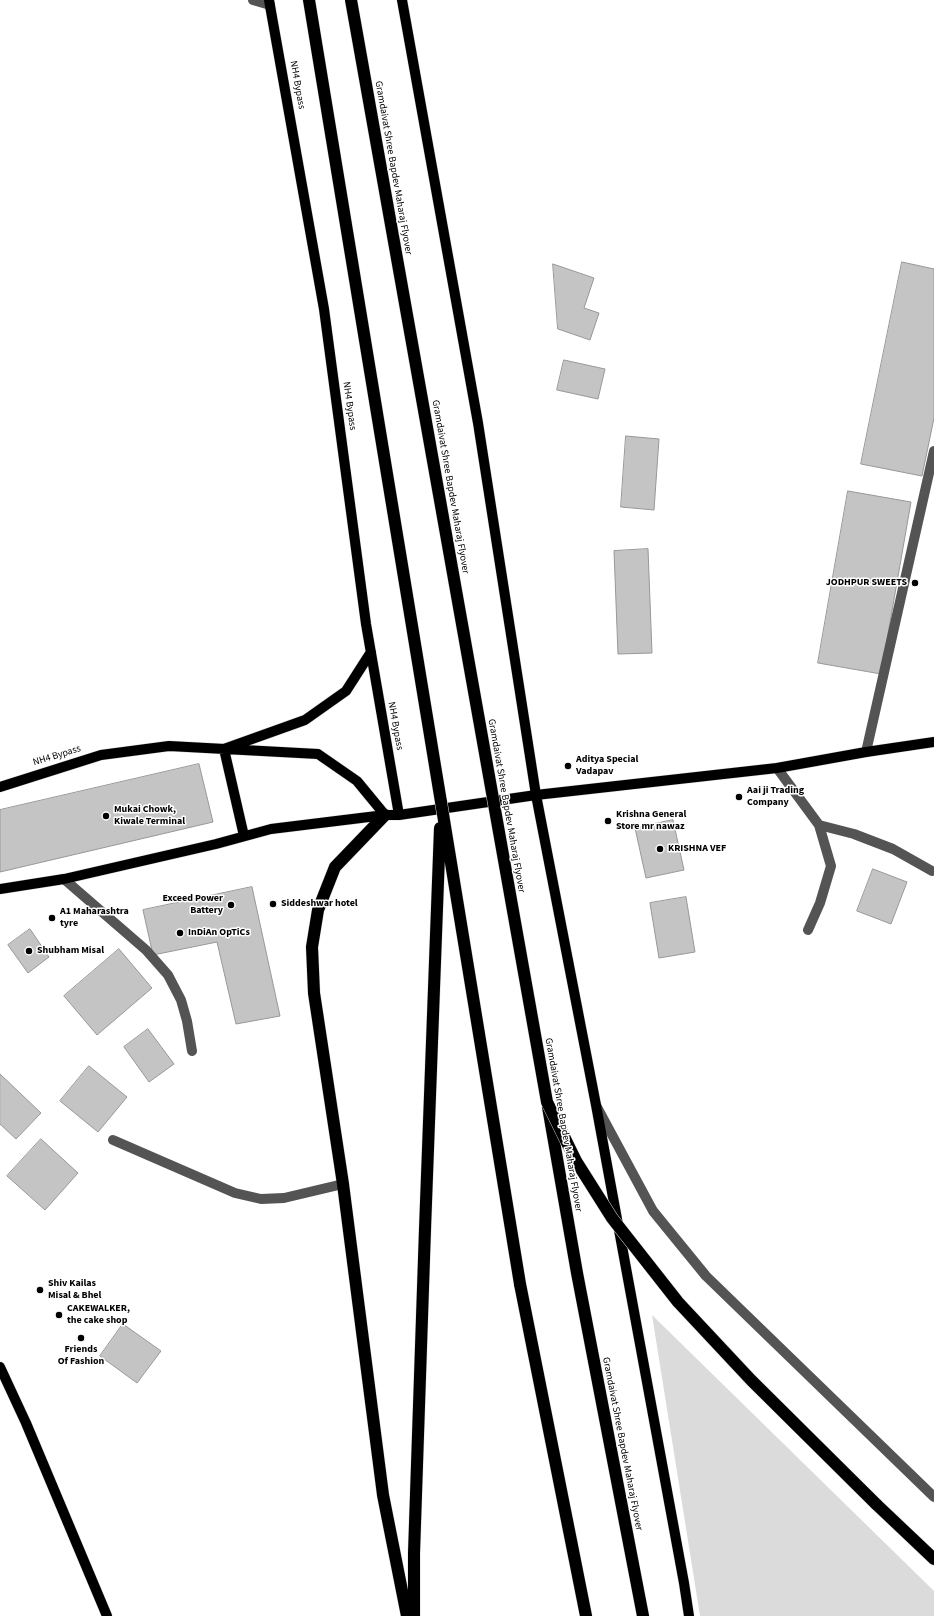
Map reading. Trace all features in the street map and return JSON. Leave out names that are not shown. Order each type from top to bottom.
[{"type":"highway","points":[[309,0],[520,1284],[586,1616]]},
{"type":"highway","name":"Gramdaivat Shree Bapdev Maharaj Flyover","points":[[351,0],[577,1273],[642,1616]]},
{"type":"highway","points":[[414,1616],[414,1553],[441,802]]},
{"type":"highway","points":[[385,815],[335,867],[318,910],[312,947],[314,992],[343,1184],[383,1494],[407,1616]]},
{"type":"highway","points":[[547,1102],[576,1161],[612,1218],[678,1302],[751,1380],[876,1504],[934,1559]]},
{"type":"main road","points":[[402,0],[478,423],[536,795],[596,1105],[689,1616]]},
{"type":"main road","name":"NH4 Bypass","points":[[270,3],[324,309],[371,652],[398,816]]},
{"type":"main road","points":[[244,836],[224,749],[305,720],[346,691],[371,652]]},
{"type":"main road","points":[[0,889],[64,879],[271,829],[385,815],[398,816],[536,795],[777,768],[866,752],[932,745]]},
{"type":"main road","name":"NH4 Bypass","points":[[0,787],[101,755],[169,746],[318,754],[357,781],[385,815]]},
{"type":"main road","points":[[0,1367],[26,1423],[107,1616]]},
{"type":"street","points":[[253,0],[270,3]]},
{"type":"street","points":[[866,752],[934,451]]},
{"type":"street","points":[[777,768],[820,825],[831,866],[820,903],[808,930]]},
{"type":"street","points":[[820,825],[854,834],[894,849],[932,871]]},
{"type":"street","points":[[64,879],[146,950],[168,975],[181,1000],[187,1021],[192,1051]]},
{"type":"street","points":[[596,1105],[653,1211],[706,1276],[934,1497]]},
{"type":"street","points":[[113,1140],[235,1193],[261,1199],[284,1198],[343,1184]]},
{"type":"shaded area","points":[[652,1315],[934,1591],[934,1616],[700,1616]]},
{"type":"building","points":[[902,262],[934,269],[934,418],[922,476],[861,464]]},
{"type":"building","points":[[553,264],[594,278],[584,308],[599,313],[590,340],[558,329]]},
{"type":"building","points":[[564,360],[605,369],[598,399],[557,390]]},
{"type":"building","points":[[626,436],[659,439],[654,510],[621,507]]},
{"type":"building","points":[[848,491],[911,502],[881,674],[818,663]]},
{"type":"building","points":[[648,549],[652,653],[618,654],[614,551]]},
{"type":"building","name":"Mukai Chowk, Kiwale Terminal","points":[[199,764],[213,822],[0,872],[0,810]]},
{"type":"building","name":"KRISHNA VEF","points":[[673,820],[684,870],[646,878],[635,828]]},
{"type":"building","points":[[873,869],[907,882],[891,924],[857,911]]},
{"type":"building","points":[[252,887],[280,1016],[236,1024],[217,942],[153,955],[143,910]]},
{"type":"building","points":[[686,897],[695,952],[659,958],[650,903]]},
{"type":"building","name":"Shubham Misal","points":[[30,929],[49,957],[28,973],[8,945]]},
{"type":"building","points":[[119,949],[152,988],[97,1035],[64,996]]},
{"type":"building","points":[[148,1029],[174,1064],[149,1082],[124,1047]]},
{"type":"building","points":[[89,1066],[127,1097],[98,1132],[60,1101]]},
{"type":"building","points":[[0,1074],[41,1113],[16,1139],[0,1124]]},
{"type":"building","points":[[41,1139],[78,1173],[45,1210],[7,1176]]},
{"type":"building","points":[[123,1324],[161,1351],[137,1383],[100,1356]]},
{"type":"place","name":"JODHPUR SWEETS","points":[[915,583]]},
{"type":"place","name":"Aditya Special Vadapav","points":[[568,766]]},
{"type":"place","name":"Aai ji Trading Company","points":[[739,797]]},
{"type":"place","name":"Mukai Chowk, Kiwale Terminal","points":[[106,816]]},
{"type":"place","name":"Krishna General Store mr nawaz","points":[[608,821]]},
{"type":"place","name":"KRISHNA VEF","points":[[660,849]]},
{"type":"place","name":"Siddeshwar hotel","points":[[273,904]]},
{"type":"place","name":"Exceed Power Battery","points":[[231,905]]},
{"type":"place","name":"A1 Maharashtra tyre","points":[[52,918]]},
{"type":"place","name":"InDiAn OpTiCs","points":[[180,933]]},
{"type":"place","name":"Shubham Misal","points":[[29,951]]},
{"type":"place","name":"Shiv Kailas Misal & Bhel","points":[[40,1290]]},
{"type":"place","name":"CAKEWALKER, the cake shop","points":[[59,1315]]},
{"type":"place","name":"Friends Of Fashion","points":[[81,1338]]}]
